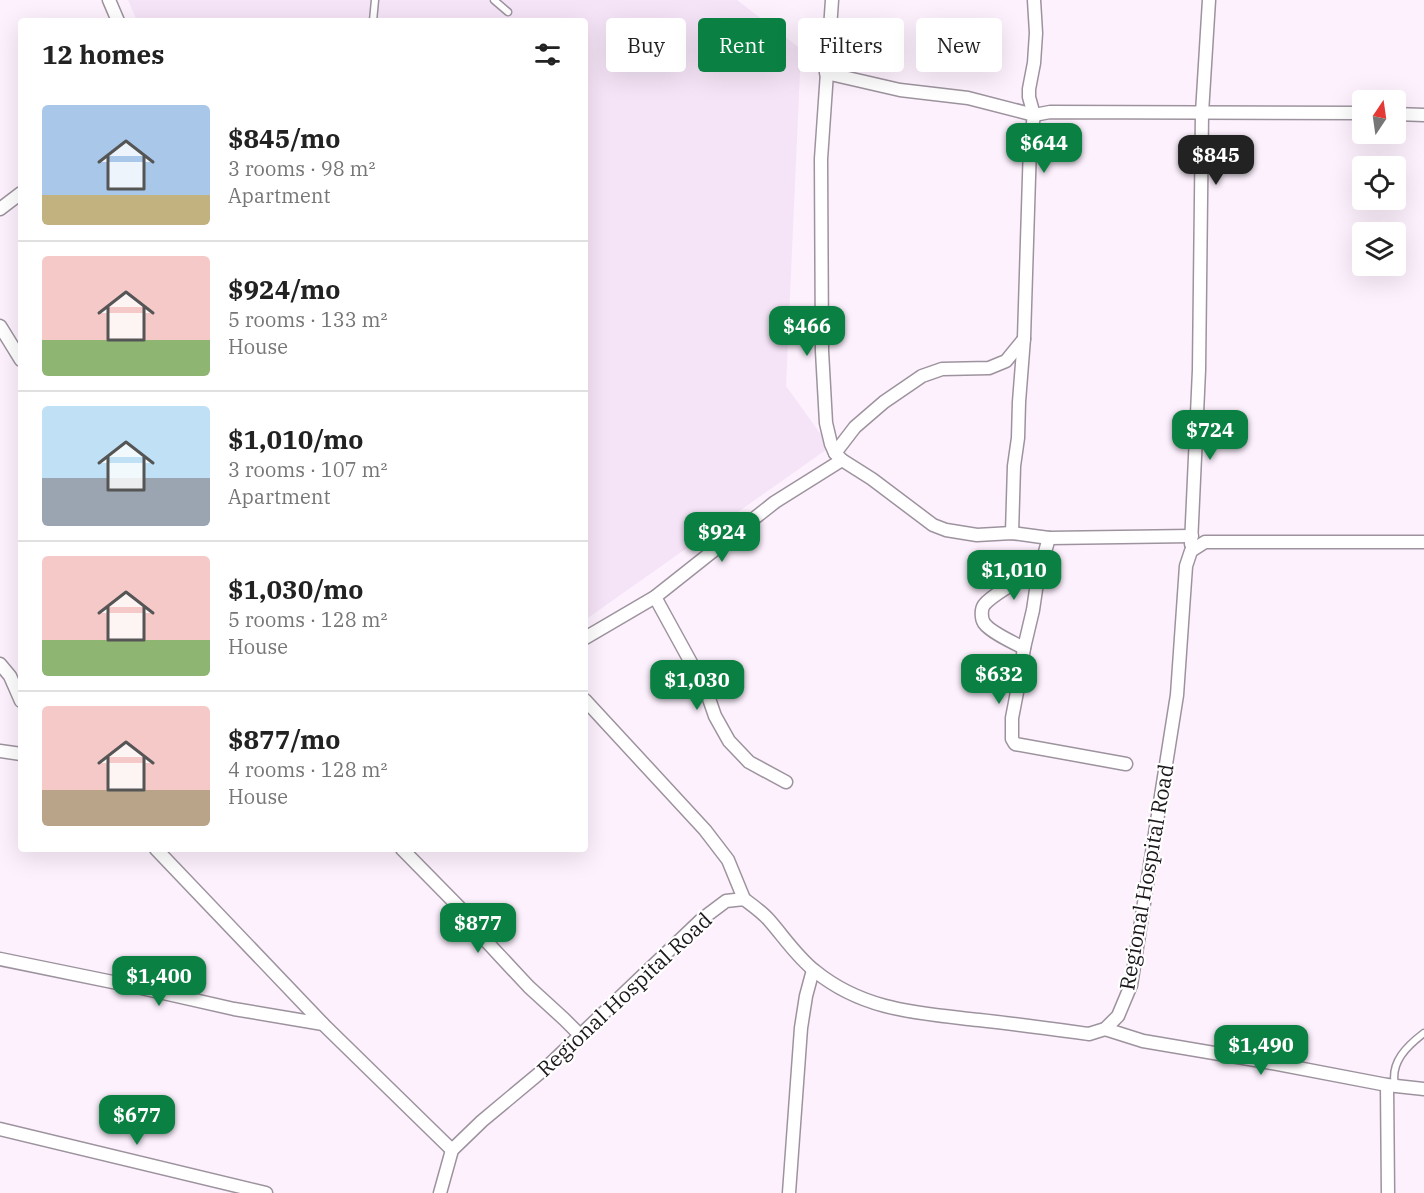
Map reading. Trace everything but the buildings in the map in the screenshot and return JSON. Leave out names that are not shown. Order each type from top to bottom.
[{"type":"street","points":[[109,0],[117,18]]},
{"type":"street","points":[[832,0],[821,159],[822,351],[826,423],[831,444],[838,456],[939,528],[977,535],[1012,533],[1049,538],[1191,536]]},
{"type":"street","points":[[1012,533],[1014,466],[1018,438],[1024,338],[1030,145],[1034,115],[1029,89],[1034,63],[1035,0]]},
{"type":"street","name":"Regional Hospital Road","points":[[1105,1029],[1118,1016],[1131,985],[1177,695],[1186,566],[1191,551],[1199,370],[1202,113],[1209,0]]},
{"type":"street","points":[[826,73],[900,90],[968,98],[1034,115],[1050,112],[1352,113]]},
{"type":"street","points":[[1406,114],[1424,115]]},
{"type":"street","points":[[0,209],[18,195]]},
{"type":"street","points":[[0,326],[18,355]]},
{"type":"street","points":[[588,636],[655,597],[775,502],[838,456],[855,427],[884,402],[922,376],[942,369],[989,368],[1006,361],[1024,338]]},
{"type":"street","points":[[1049,538],[1038,576],[1024,648],[1012,718],[1012,740],[1015,744],[1126,764]]},
{"type":"street","points":[[1191,551],[1205,542],[1424,542]]},
{"type":"street","points":[[1024,648],[984,624],[981,615],[984,605],[1018,580],[1038,576]]},
{"type":"street","points":[[655,597],[706,690],[715,716],[729,741],[749,762],[786,782]]},
{"type":"street","points":[[0,664],[10,676],[18,694]]},
{"type":"street","points":[[588,703],[705,830],[728,860],[744,899],[767,917],[791,948],[813,970],[854,996],[881,1006],[918,1013],[1089,1034],[1105,1029],[1143,1041],[1391,1086],[1424,1089]]},
{"type":"street","points":[[0,751],[18,754]]},
{"type":"street","points":[[159,852],[323,1024],[452,1150],[440,1193]]},
{"type":"street","points":[[405,852],[460,908],[487,942],[529,987],[580,1035]]},
{"type":"street","name":"Regional Hospital Road","points":[[452,1150],[482,1121],[548,1066],[702,919],[726,901],[744,899]]},
{"type":"street","points":[[0,958],[234,1009],[323,1024]]},
{"type":"street","points":[[789,1193],[801,1028],[813,970]]},
{"type":"street","points":[[1388,1193],[1391,1086]]},
{"type":"street","points":[[0,1129],[266,1193]]},
{"type":"lane","points":[[373,18],[375,0]]},
{"type":"lane","points":[[494,0],[508,12]]},
{"type":"lane","points":[[1391,1086],[1395,1065],[1412,1042],[1424,1033]]},
{"type":"shaded area","points":[[128,0],[737,0],[761,18],[698,18],[698,72],[786,72],[786,38],[798,47],[798,72],[800,72],[786,386],[830,447],[588,618],[588,18],[136,18]]}]
